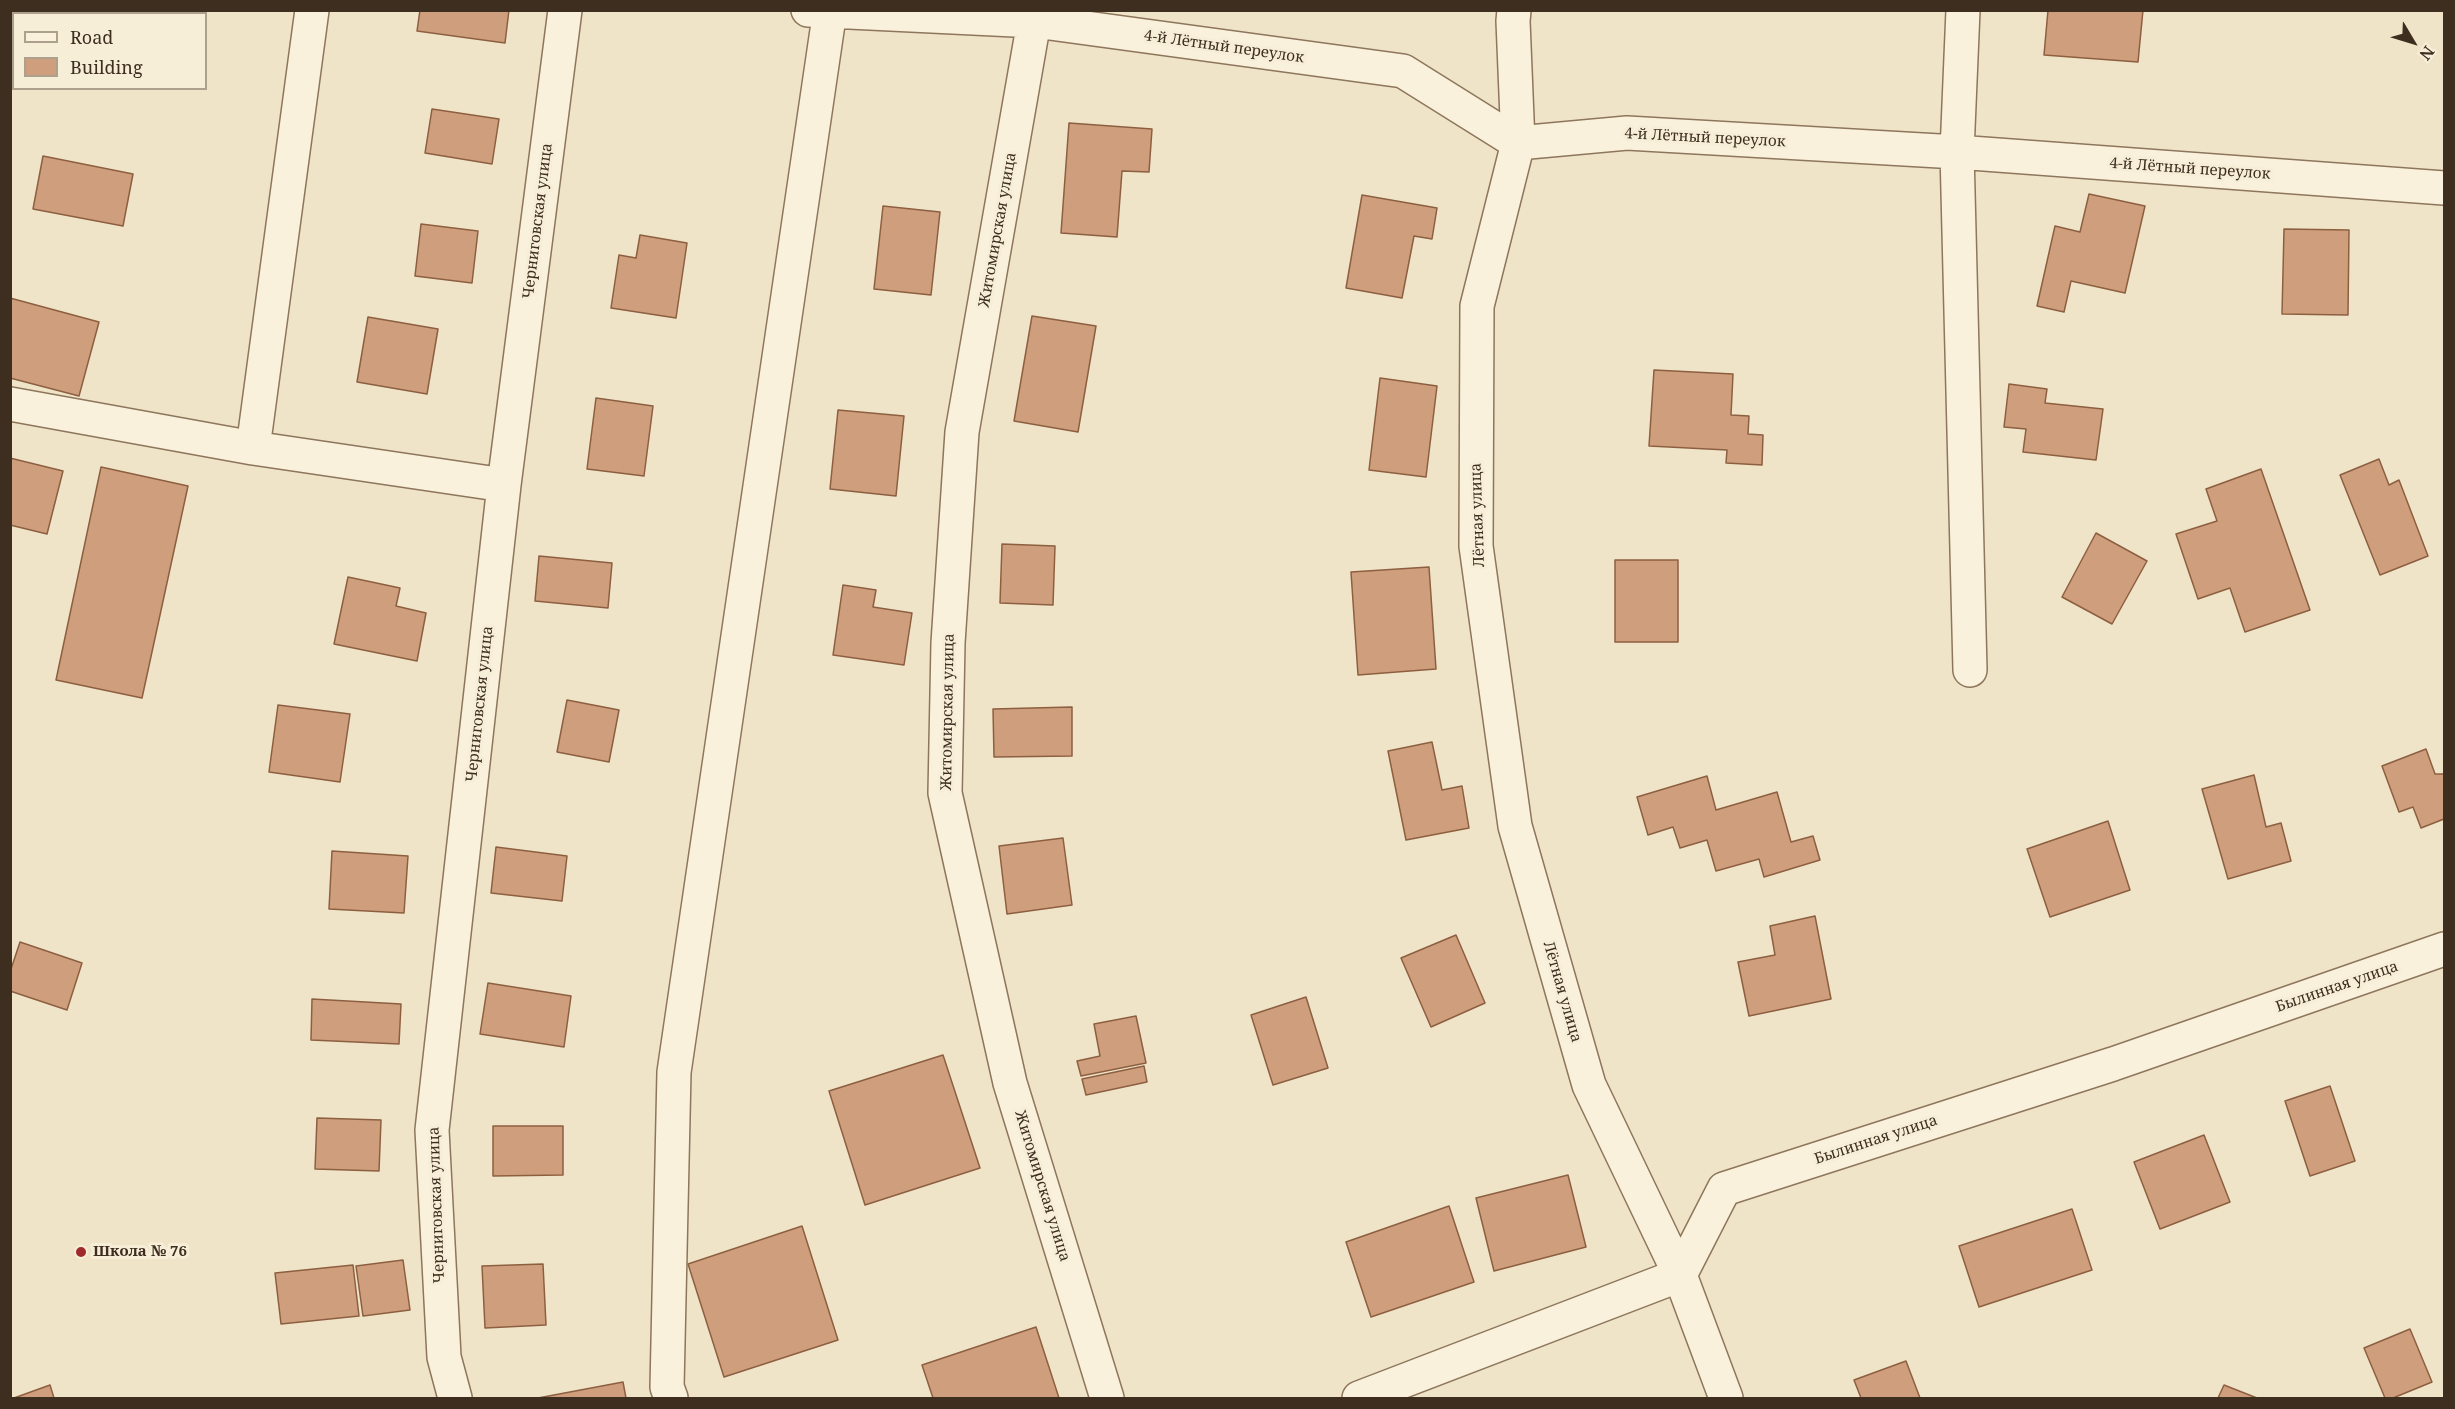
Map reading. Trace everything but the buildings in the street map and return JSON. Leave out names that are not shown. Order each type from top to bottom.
[{"type":"street","points":[[253,448],[312,10]]},
{"type":"street","name":"Черниговская улица","points":[[455,1398],[444,1357],[432,1130],[504,485],[566,10]]},
{"type":"street","name":"Лётная улица","points":[[1514,10],[1518,143],[1477,306],[1476,546],[1515,826],[1589,1085],[1680,1275]]},
{"type":"street","points":[[1963,10],[1957,152],[1970,670]]},
{"type":"street","points":[[671,1398],[666,1387],[674,1072],[822,11]]},
{"type":"street","name":"4-й Лётный переулок","points":[[822,11],[1036,16],[1403,71],[1518,143],[1627,133],[1957,152],[2445,188]]},
{"type":"street","name":"Житомирская улица","points":[[1036,16],[962,432],[948,643],[945,793],[1010,1083],[1107,1398]]},
{"type":"street","points":[[10,404],[253,448],[504,485]]},
{"type":"street","name":"Былинная улица","points":[[1680,1275],[1724,1189],[2113,1064],[2445,950]]},
{"type":"street","points":[[1359,1398],[1680,1275],[1726,1398]]},
{"type":"place","name":"Школа № 76","points":[[81,1252]]}]
